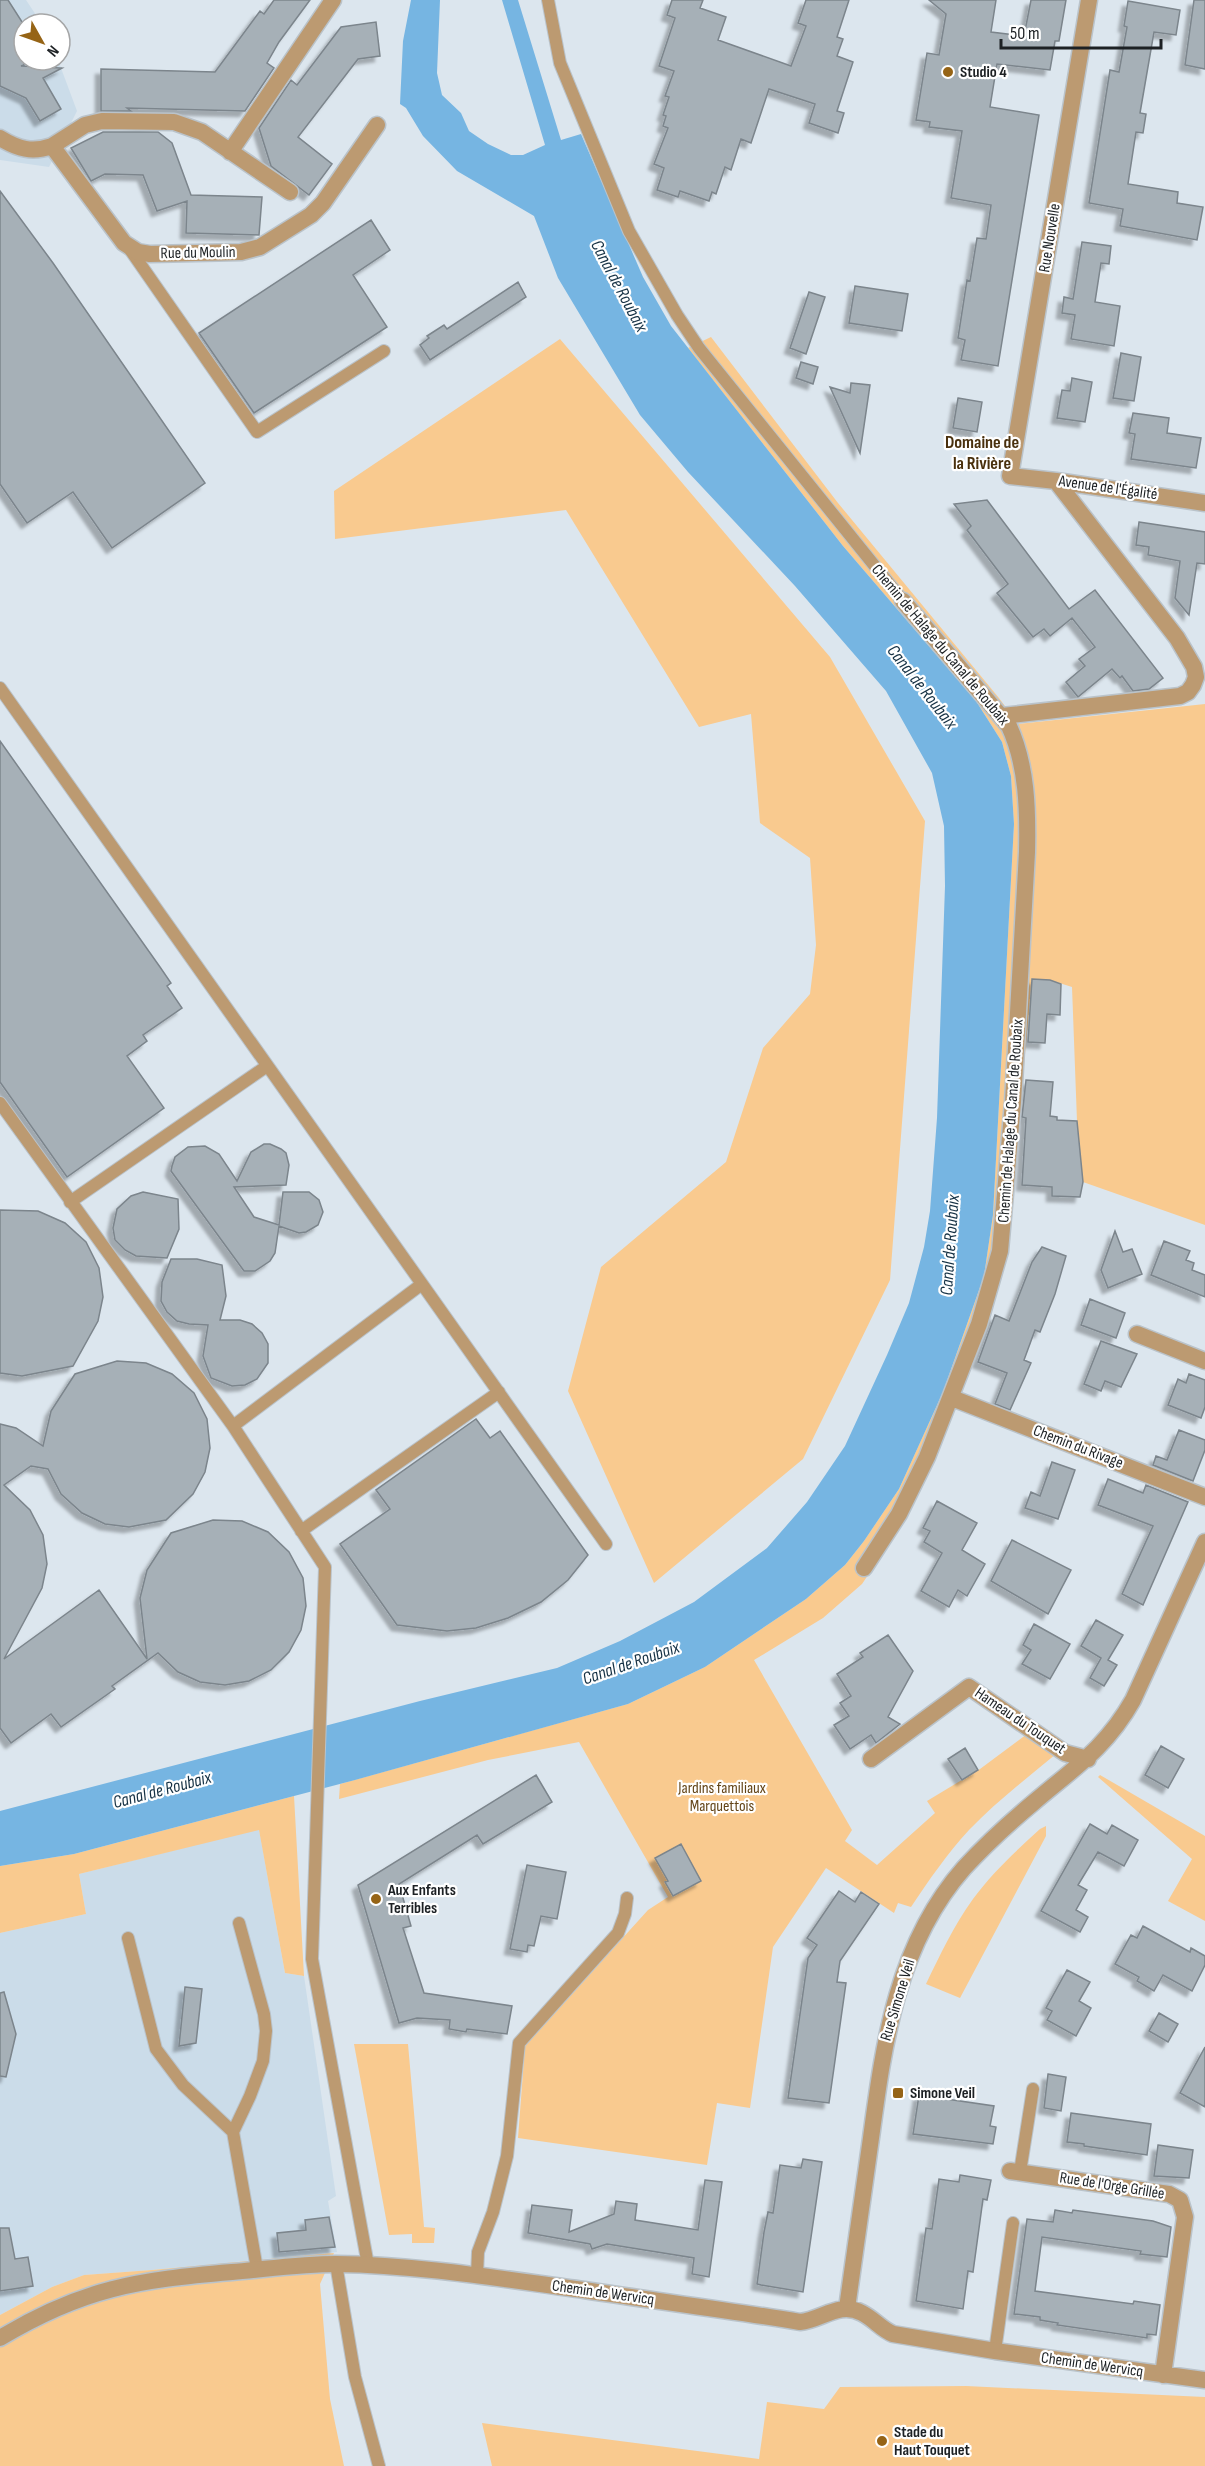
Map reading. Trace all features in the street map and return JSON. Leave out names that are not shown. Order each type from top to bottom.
[{"type":"street","points":[[230,152],[333,0]]},
{"type":"street","name":"Rue Nouvelle","points":[[1010,476],[1089,0]]},
{"type":"street","points":[[0,138],[17,147],[30,150],[52,146],[85,125],[117,119],[183,124],[202,132],[290,192]]},
{"type":"street","name":"Rue du Moulin","points":[[129,248],[150,254],[241,252],[260,247],[311,214],[323,203],[376,125]]},
{"type":"street","points":[[52,146],[129,248]]},
{"type":"street","name":"Avenue de l'Égalité","points":[[1010,476],[1205,503]]},
{"type":"street","points":[[1002,716],[1180,696],[1188,692],[1196,677],[1194,667],[1177,638],[1056,481]]},
{"type":"street","name":"Chemin de Halage du Canal de Roubaix","points":[[864,1568],[899,1514],[927,1458],[980,1324],[1000,1251],[1010,1137],[1028,826],[1024,778],[1017,743],[1002,716],[903,601]]},
{"type":"street","points":[[1137,1334],[1205,1361]]},
{"type":"street","name":"Chemin du Rivage","points":[[952,1398],[1205,1497]]},
{"type":"street","name":"Hameau du Touquet","points":[[871,1759],[969,1687],[1065,1753],[1088,1759],[1120,1723],[1133,1700],[1205,1542]]},
{"type":"street","name":"Rue Simone Veil","points":[[847,2308],[883,2046],[904,1971],[940,1901],[962,1871],[1008,1824],[1088,1759]]},
{"type":"street","name":"Rue de l'Orge Grillée","points":[[1015,2172],[1169,2194],[1180,2200],[1185,2217],[1163,2375]]},
{"type":"street","name":"Chemin de Wervicq","points":[[0,2338],[63,2304],[116,2286],[154,2279],[257,2270],[336,2264],[368,2265],[477,2275],[800,2322],[808,2322],[847,2308],[863,2313],[882,2330],[893,2334],[995,2352],[1205,2380]]},
{"type":"lane","name":"Chemin de Halage du Canal de Roubaix","points":[[548,0],[564,74],[629,231],[677,315],[708,358],[903,601]]},
{"type":"lane","points":[[129,248],[257,432],[384,351]]},
{"type":"lane","points":[[0,688],[606,1544]]},
{"type":"lane","points":[[70,1202],[267,1066]]},
{"type":"lane","points":[[0,1103],[233,1426],[325,1567],[312,1959],[368,2265]]},
{"type":"lane","points":[[233,1426],[422,1284]]},
{"type":"lane","points":[[302,1531],[498,1392]]},
{"type":"lane","points":[[477,2275],[478,2252],[493,2212],[507,2156],[519,2043],[618,1933],[626,1914],[627,1898]]},
{"type":"lane","points":[[239,1923],[264,2014],[266,2031],[263,2061],[233,2132],[257,2270]]},
{"type":"lane","points":[[128,1938],[156,2049],[183,2085],[233,2132]]},
{"type":"lane","points":[[1015,2172],[1033,2089]]},
{"type":"lane","points":[[995,2352],[1013,2223]]},
{"type":"lane","points":[[336,2264],[355,2377],[379,2466]]},
{"type":"shaded area","points":[[0,0],[26,0],[34,12],[12,12],[12,72],[62,72],[77,111],[49,167],[0,160]]},
{"type":"shaded area","points":[[259,1829],[285,1973],[304,1976],[336,2196],[328,2201],[337,2252],[84,2275],[52,2287],[0,2315],[0,1933],[86,1914],[79,1874]]},
{"type":"green space","name":"Jardins familiaux Marquettois","points":[[711,337],[838,503],[1018,724],[1205,704],[1205,1225],[1083,1182],[1077,1121],[1072,987],[1050,980],[1032,979],[1011,1205],[962,1385],[922,1486],[891,1541],[862,1584],[823,1618],[754,1660],[852,1830],[845,1841],[877,1865],[935,1813],[927,1801],[980,1769],[1027,1734],[1056,1754],[1000,1800],[969,1830],[938,1867],[911,1907],[898,1903],[894,1913],[826,1868],[773,1947],[750,2108],[717,2103],[707,2165],[518,2138],[525,2046],[648,1910],[668,1897],[579,1742],[488,1760],[339,1799],[340,1784],[628,1704],[705,1667],[806,1599],[845,1565],[899,1489],[943,1392],[984,1276],[993,1215],[1014,824],[1011,776],[1002,742],[976,701],[843,546],[688,348]]},
{"type":"green space","points":[[560,339],[830,657],[925,821],[890,1280],[803,1459],[654,1583],[568,1391],[601,1267],[726,1162],[763,1048],[810,994],[816,945],[810,858],[760,823],[751,714],[699,727],[566,510],[335,539],[334,491]]},
{"type":"green space","points":[[1100,1775],[1205,1836],[1205,1921],[1168,1901],[1192,1859],[1098,1777]]},
{"type":"green space","points":[[294,1796],[304,1976],[285,1973],[259,1830],[79,1874],[86,1914],[0,1933],[0,1866],[74,1854]]},
{"type":"green space","points":[[1046,1826],[1046,1836],[960,1998],[926,1984],[953,1930],[973,1899],[1005,1862]]},
{"type":"green space","points":[[354,2044],[408,2044],[424,2227],[435,2228],[434,2243],[412,2243],[412,2234],[389,2235]]},
{"type":"green space","points":[[334,2253],[320,2284],[330,2399],[344,2466],[0,2466],[0,2315],[52,2287],[84,2275]]},
{"type":"green space","name":"Stade du Haut Touquet","points":[[966,2386],[1205,2397],[1205,2466],[492,2466],[482,2423],[759,2459],[767,2402],[824,2409],[840,2387]]},
{"type":"water","name":"Canal de Roubaix","points":[[411,0],[440,0],[437,73],[442,95],[461,113],[469,131],[488,144],[511,155],[523,155],[545,145],[502,0],[518,0],[561,140],[581,134],[643,277],[671,326],[843,546],[976,701],[1002,742],[1011,776],[1014,824],[993,1215],[984,1276],[943,1392],[899,1489],[864,1541],[845,1565],[806,1599],[705,1667],[628,1704],[355,1780],[74,1854],[0,1866],[0,1811],[420,1701],[557,1668],[620,1641],[694,1602],[767,1548],[807,1502],[845,1446],[909,1303],[924,1247],[930,1211],[937,1118],[945,886],[944,826],[932,773],[886,691],[795,586],[688,472],[640,415],[558,278],[534,216],[457,171],[423,136],[406,108],[400,104],[403,41]]},
{"type":"building","points":[[0,0],[8,0],[16,12],[12,12],[12,72],[54,72],[43,78],[61,109],[40,121],[26,98],[0,86]]},
{"type":"building","points":[[274,0],[310,0],[279,42],[267,63],[274,68],[245,111],[127,108],[131,111],[101,111],[101,69],[215,72],[260,11],[264,14]]},
{"type":"building","points":[[672,0],[703,0],[700,8],[726,17],[718,40],[791,66],[806,26],[798,23],[806,0],[849,0],[837,37],[843,39],[837,56],[853,62],[837,111],[844,113],[838,133],[809,123],[815,104],[769,89],[751,143],[741,139],[731,170],[725,167],[716,194],[712,192],[709,201],[680,191],[678,197],[657,190],[664,168],[654,164],[668,128],[663,126],[666,116],[663,115],[669,97],[665,96],[674,71],[659,66],[675,18],[667,15]]},
{"type":"building","points":[[929,0],[996,0],[991,32],[1024,36],[1031,0],[1066,0],[1059,41],[1055,41],[1050,70],[997,64],[990,107],[1039,115],[998,366],[961,360],[965,340],[958,338],[967,280],[970,281],[977,238],[986,239],[991,205],[951,198],[962,131],[929,127],[930,122],[916,120],[927,53],[939,55],[946,14]]},
{"type":"building","points":[[1194,0],[1205,0],[1205,69],[1185,65]]},
{"type":"building","points":[[1128,1],[1180,10],[1176,35],[1154,32],[1140,113],[1146,114],[1143,133],[1136,132],[1128,184],[1178,192],[1177,203],[1203,207],[1197,240],[1120,226],[1123,209],[1089,203],[1110,70],[1119,72],[1127,27],[1124,26]]},
{"type":"building","points":[[376,22],[380,56],[358,59],[298,137],[332,164],[309,195],[271,166],[259,128],[291,80],[297,85],[341,27]]},
{"type":"building","points":[[103,132],[158,132],[172,143],[191,195],[262,197],[259,235],[186,233],[187,201],[157,211],[143,175],[105,174],[91,181],[71,148]]},
{"type":"building","points":[[0,191],[53,263],[205,483],[112,548],[73,492],[27,523],[0,484]]},
{"type":"building","points":[[371,220],[390,250],[353,275],[387,327],[254,413],[199,333]]},
{"type":"building","points":[[1082,242],[1111,246],[1109,264],[1101,263],[1095,302],[1120,306],[1114,346],[1071,339],[1075,315],[1062,313],[1064,297],[1073,299]]},
{"type":"building","points":[[518,282],[526,297],[430,360],[420,345],[429,338],[427,336],[444,325],[447,329]]},
{"type":"building","points":[[855,286],[908,294],[902,331],[849,323]]},
{"type":"building","points":[[809,292],[825,297],[806,354],[790,348]]},
{"type":"building","points":[[1121,353],[1141,357],[1134,401],[1113,398]]},
{"type":"building","points":[[801,362],[818,367],[813,384],[796,378]]},
{"type":"building","points":[[1072,378],[1092,382],[1085,422],[1057,418],[1062,390],[1070,391]]},
{"type":"building","points":[[851,383],[870,385],[860,453],[830,387],[850,393]]},
{"type":"building","points":[[958,398],[982,402],[977,432],[953,428]]},
{"type":"building","points":[[1133,413],[1169,418],[1167,433],[1201,438],[1196,468],[1131,459],[1135,434],[1129,433]]},
{"type":"building","points":[[987,500],[1069,609],[1095,590],[1163,678],[1149,689],[1133,691],[1122,676],[1120,678],[1112,669],[1078,697],[1066,682],[1085,666],[1079,659],[1095,647],[1072,618],[1050,636],[1044,629],[1033,637],[997,593],[1008,584],[967,530],[971,526],[954,504]]},
{"type":"building","points":[[1139,522],[1205,532],[1205,564],[1197,563],[1189,615],[1175,598],[1180,561],[1148,555],[1149,547],[1136,545]]},
{"type":"building","points":[[0,741],[171,983],[167,986],[182,1008],[143,1035],[147,1041],[127,1056],[164,1108],[67,1177],[0,1082]]},
{"type":"building","points":[[1032,979],[1050,980],[1061,984],[1060,1015],[1047,1014],[1045,1043],[1028,1042]]},
{"type":"building","points":[[1026,1080],[1053,1082],[1050,1116],[1057,1117],[1057,1120],[1077,1121],[1083,1182],[1080,1197],[1052,1196],[1052,1187],[1022,1185],[1026,1118],[1022,1117]]},
{"type":"building","points":[[264,1144],[270,1144],[286,1153],[289,1165],[286,1185],[234,1187],[254,1217],[279,1225],[283,1192],[309,1192],[319,1200],[323,1212],[318,1225],[306,1232],[299,1233],[279,1226],[275,1253],[270,1261],[255,1271],[244,1271],[171,1171],[175,1157],[188,1147],[205,1146],[219,1154],[237,1181],[251,1152]]},
{"type":"building","points":[[143,1192],[178,1199],[179,1229],[167,1258],[136,1256],[125,1250],[115,1240],[113,1228],[117,1209],[131,1196]]},
{"type":"building","points":[[0,1210],[38,1211],[65,1223],[86,1242],[99,1268],[103,1297],[98,1321],[73,1366],[22,1376],[0,1373]]},
{"type":"building","points":[[1115,1231],[1123,1252],[1132,1249],[1142,1274],[1108,1288],[1101,1270]]},
{"type":"building","points":[[1164,1241],[1190,1251],[1186,1260],[1194,1263],[1192,1270],[1205,1275],[1205,1297],[1151,1275]]},
{"type":"building","points":[[1042,1247],[1066,1256],[1055,1294],[1040,1332],[1035,1330],[1024,1360],[1031,1363],[1010,1410],[995,1404],[1007,1373],[978,1362],[995,1315],[1009,1321],[1032,1262]]},
{"type":"building","points":[[171,1259],[197,1259],[222,1265],[226,1296],[220,1320],[240,1320],[252,1324],[262,1333],[268,1344],[268,1363],[257,1379],[245,1385],[232,1386],[211,1378],[203,1356],[208,1325],[177,1321],[167,1312],[161,1301],[162,1282]]},
{"type":"building","points":[[1090,1299],[1125,1313],[1116,1338],[1081,1325]]},
{"type":"building","points":[[1101,1341],[1137,1354],[1121,1387],[1105,1381],[1101,1391],[1084,1384]]},
{"type":"building","points":[[117,1361],[146,1363],[172,1374],[194,1393],[207,1419],[210,1448],[205,1472],[193,1494],[166,1520],[129,1527],[105,1524],[82,1513],[61,1494],[48,1469],[31,1466],[4,1485],[30,1510],[43,1535],[47,1564],[42,1588],[4,1659],[99,1590],[147,1659],[140,1598],[147,1570],[171,1533],[213,1520],[242,1521],[268,1532],[289,1552],[303,1578],[306,1606],[301,1630],[289,1652],[271,1670],[249,1681],[225,1685],[200,1682],[178,1672],[158,1653],[112,1686],[115,1689],[61,1727],[51,1714],[11,1743],[0,1728],[0,1424],[16,1428],[43,1446],[51,1411],[75,1374]]},
{"type":"building","points":[[1189,1374],[1205,1380],[1205,1407],[1201,1418],[1168,1405],[1178,1379],[1186,1383]]},
{"type":"building","points":[[476,1419],[490,1438],[500,1431],[588,1555],[568,1580],[541,1602],[508,1618],[476,1628],[447,1631],[397,1625],[340,1544],[390,1509],[376,1490]]},
{"type":"building","points":[[1179,1430],[1205,1440],[1205,1450],[1193,1481],[1153,1465],[1156,1456],[1167,1460]]},
{"type":"building","points":[[1052,1462],[1075,1470],[1058,1519],[1025,1508],[1031,1492],[1040,1496]]},
{"type":"building","points":[[1108,1479],[1143,1493],[1146,1485],[1188,1502],[1143,1605],[1122,1594],[1153,1526],[1098,1505]]},
{"type":"building","points":[[937,1501],[977,1523],[962,1550],[985,1564],[967,1596],[958,1590],[949,1607],[921,1591],[942,1553],[924,1542],[930,1531],[923,1528]]},
{"type":"building","points":[[1012,1540],[1071,1570],[1048,1614],[991,1581]]},
{"type":"building","points":[[1096,1620],[1123,1635],[1108,1660],[1117,1665],[1104,1686],[1090,1678],[1101,1658],[1081,1646]]},
{"type":"building","points":[[1034,1624],[1070,1644],[1050,1679],[1022,1664],[1031,1650],[1023,1645]]},
{"type":"building","points":[[888,1635],[913,1671],[888,1717],[900,1724],[876,1743],[871,1735],[850,1749],[834,1725],[849,1716],[840,1703],[851,1696],[837,1674],[863,1657],[860,1653]]},
{"type":"building","points":[[1161,1746],[1184,1759],[1168,1788],[1145,1775]]},
{"type":"building","points":[[965,1748],[978,1770],[962,1780],[948,1759]]},
{"type":"building","name":"Aux Enfants Terribles","points":[[536,1775],[552,1802],[483,1844],[477,1835],[399,1884],[411,1926],[403,1928],[424,1993],[512,2006],[507,2034],[449,2029],[450,2020],[417,2018],[399,2023],[358,1885]]},
{"type":"building","points":[[1090,1824],[1107,1834],[1112,1825],[1138,1840],[1124,1866],[1098,1852],[1078,1885],[1087,1890],[1076,1910],[1088,1917],[1080,1932],[1041,1911]]},
{"type":"building","points":[[681,1844],[701,1881],[673,1896],[665,1882],[668,1881],[655,1858]]},
{"type":"building","points":[[527,1865],[566,1872],[557,1919],[541,1916],[534,1946],[528,1945],[527,1952],[510,1949]]},
{"type":"building","points":[[839,1891],[855,1902],[861,1892],[879,1904],[840,1961],[837,1982],[846,1983],[829,2103],[788,2098],[808,1958],[817,1945],[807,1938]]},
{"type":"building","points":[[1143,1926],[1190,1952],[1191,1948],[1205,1956],[1205,1965],[1192,1991],[1163,1975],[1154,1991],[1137,1981],[1139,1977],[1115,1964],[1131,1935],[1137,1938]]},
{"type":"building","points":[[1067,1970],[1090,1982],[1079,2001],[1091,2008],[1076,2036],[1047,2020],[1052,2011],[1046,2008]]},
{"type":"building","points":[[185,1987],[202,1989],[196,2043],[179,2046]]},
{"type":"building","points":[[4,1992],[16,2034],[6,2077],[0,2076],[0,1993]]},
{"type":"building","points":[[1159,2013],[1178,2024],[1168,2042],[1149,2031]]},
{"type":"building","points":[[1205,2047],[1205,2107],[1180,2093]]},
{"type":"building","points":[[1048,2074],[1066,2077],[1061,2111],[1044,2108]]},
{"type":"building","points":[[919,2095],[994,2106],[990,2126],[996,2127],[993,2144],[913,2134]]},
{"type":"building","points":[[1071,2113],[1151,2124],[1147,2155],[1067,2142]]},
{"type":"building","points":[[1158,2145],[1193,2150],[1189,2178],[1154,2176]]},
{"type":"building","points":[[803,2159],[822,2162],[803,2292],[757,2284],[764,2232],[768,2212],[773,2213],[780,2165],[801,2168]]},
{"type":"building","points":[[960,2175],[991,2180],[987,2200],[983,2199],[973,2272],[968,2271],[963,2309],[916,2301],[926,2228],[932,2229],[939,2179],[959,2182]]},
{"type":"building","points":[[705,2180],[722,2182],[709,2277],[692,2274],[694,2258],[607,2244],[592,2249],[590,2244],[528,2233],[532,2205],[572,2210],[569,2232],[614,2214],[616,2201],[637,2204],[635,2220],[698,2230]]},
{"type":"building","points":[[1055,2210],[1072,2213],[1073,2210],[1153,2221],[1171,2227],[1167,2257],[1140,2254],[1141,2251],[1042,2237],[1035,2291],[1133,2304],[1134,2301],[1160,2305],[1156,2335],[1147,2334],[1147,2338],[1057,2325],[1058,2323],[1040,2320],[1040,2317],[1014,2314],[1027,2219],[1053,2222]]},
{"type":"building","points":[[329,2217],[335,2247],[279,2252],[277,2233],[306,2230],[305,2220]]},
{"type":"building","points":[[0,2228],[9,2228],[15,2259],[28,2257],[33,2286],[0,2291]]},
{"type":"place","name":"Studio 4","points":[[948,72]]},
{"type":"place","name":"Aux Enfants Terribles","points":[[376,1899]]},
{"type":"place","name":"Simone Veil","points":[[898,2093]]},
{"type":"place","name":"Stade du Haut Touquet","points":[[882,2441]]},
{"type":"district","name":"Domaine de la Rivière","points":[[982,452]]}]
